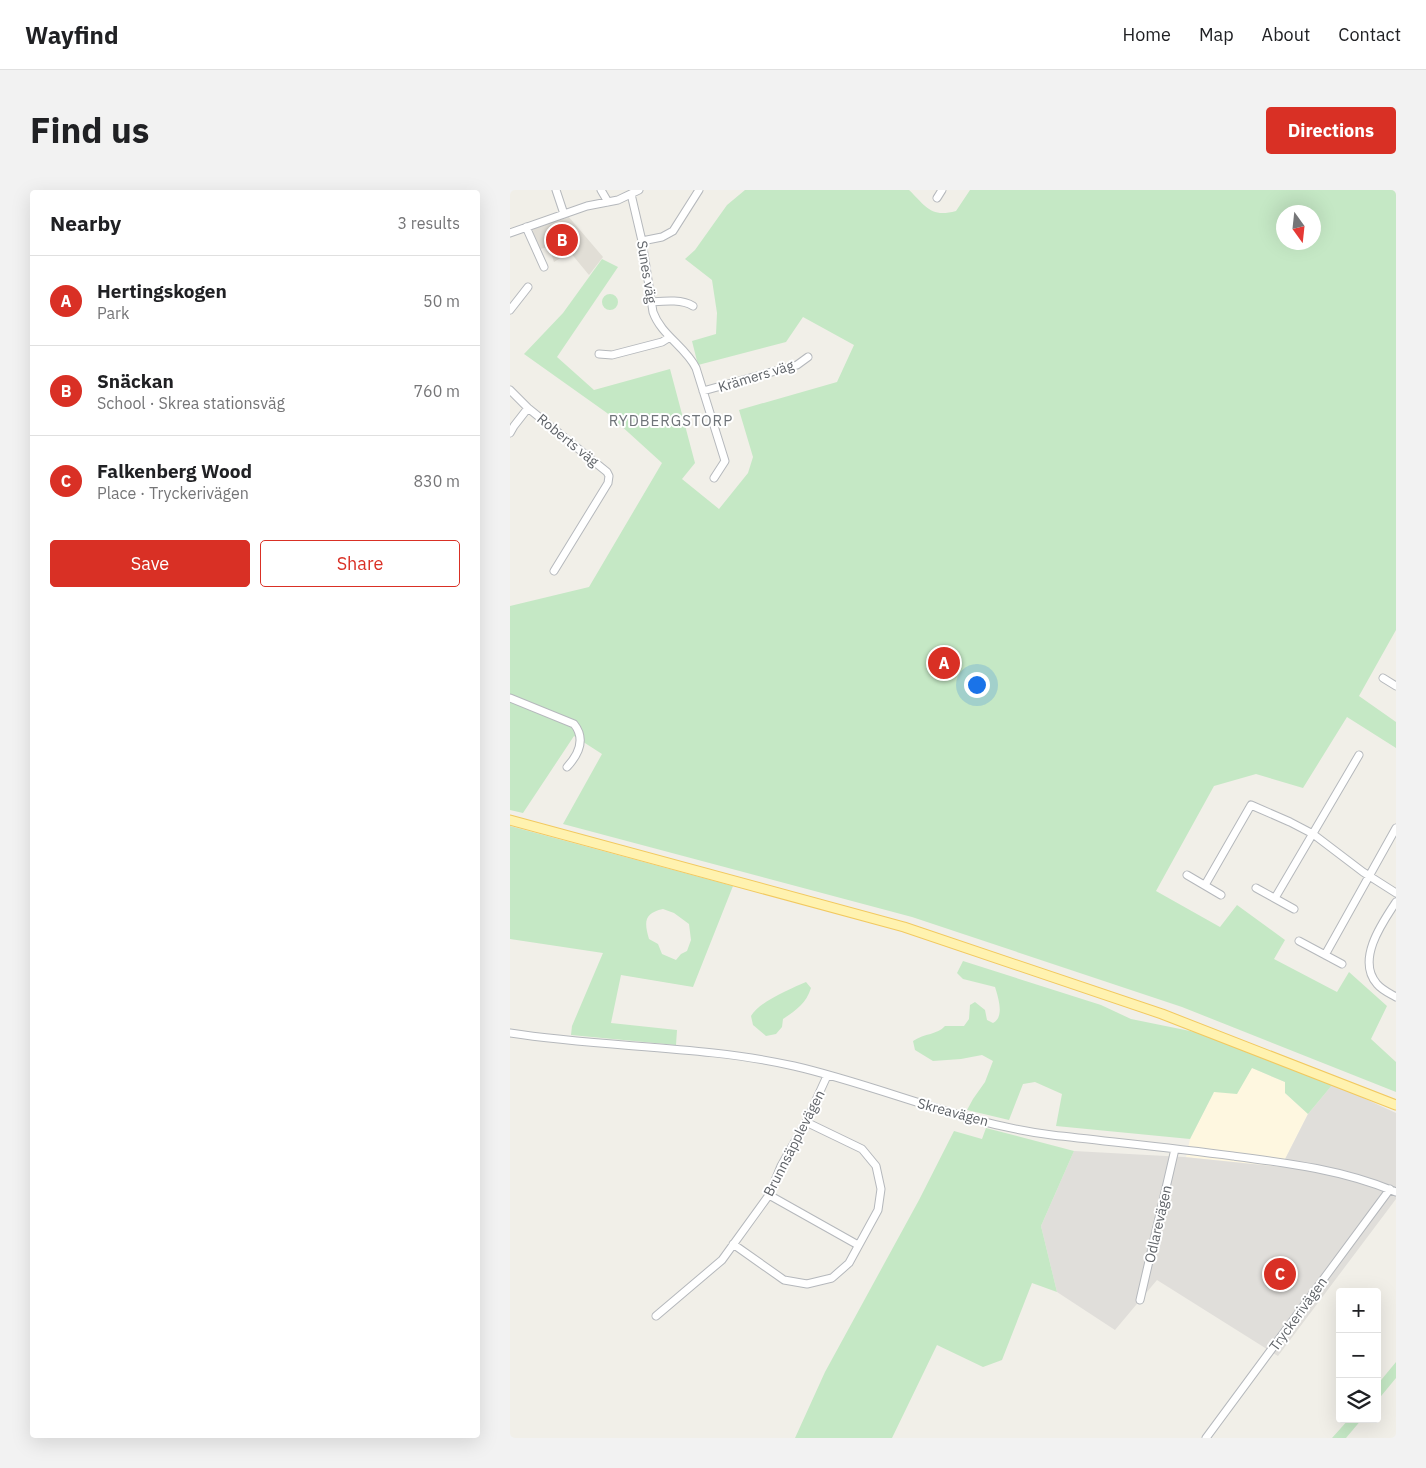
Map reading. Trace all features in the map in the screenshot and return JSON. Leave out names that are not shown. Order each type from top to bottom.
[{"type":"main road","points":[[510,820],[904,927],[1162,1014],[1396,1104]]},
{"type":"street","points":[[556,190],[564,214]]},
{"type":"street","points":[[601,190],[608,202]]},
{"type":"street","points":[[510,233],[587,206],[608,202],[639,190]]},
{"type":"street","points":[[642,241],[667,235],[673,231],[699,190]]},
{"type":"street","points":[[937,198],[942,190]]},
{"type":"street","name":"Sunes väg","points":[[631,194],[642,241],[654,317],[693,362],[725,461],[714,478]]},
{"type":"street","points":[[526,227],[544,267]]},
{"type":"street","points":[[510,310],[528,287]]},
{"type":"street","points":[[651,302],[681,302],[689,303],[693,306]]},
{"type":"street","points":[[599,354],[612,355],[662,342],[670,337]]},
{"type":"street","name":"Krämers väg","points":[[703,392],[797,365],[808,358]]},
{"type":"street","name":"Roberts väg","points":[[510,390],[528,408],[607,472],[609,476],[608,482],[554,571]]},
{"type":"street","points":[[510,433],[528,408]]},
{"type":"street","points":[[1382,678],[1396,686]]},
{"type":"street","points":[[510,698],[574,724],[579,730],[581,743],[577,756],[567,768]]},
{"type":"street","points":[[1275,898],[1359,755]]},
{"type":"street","points":[[1205,885],[1250,805],[1313,834],[1396,893]]},
{"type":"street","points":[[1325,955],[1396,828]]},
{"type":"street","points":[[1187,875],[1221,895]]},
{"type":"street","points":[[1256,888],[1294,909]]},
{"type":"street","points":[[1396,902],[1393,913],[1370,952],[1369,963],[1375,983],[1396,997]]},
{"type":"street","points":[[1298,941],[1342,964]]},
{"type":"street","name":"Skreavägen","points":[[510,1033],[740,1057],[793,1066],[957,1114],[1005,1126],[1051,1135],[1310,1167],[1344,1174],[1393,1191]]},
{"type":"street","name":"Brunnsäpplevägen","points":[[656,1316],[722,1260],[769,1196],[781,1166],[806,1122],[827,1076]]},
{"type":"street","points":[[733,1244],[784,1280],[807,1284],[832,1278],[849,1263],[878,1210],[881,1189],[876,1166],[862,1149],[806,1122]]},
{"type":"street","name":"Odlarevägen","points":[[1140,1300],[1176,1149]]},
{"type":"street","name":"Tryckerivägen","points":[[1206,1438],[1393,1191]]},
{"type":"street","points":[[769,1196],[858,1245]]},
{"type":"shaded area","points":[[568,216],[603,257],[589,275],[570,252],[554,262],[549,247],[540,249],[532,233],[534,228]]},
{"type":"shaded area","points":[[1252,1068],[1285,1082],[1285,1093],[1308,1114],[1281,1167],[1186,1157],[1190,1139],[1214,1092]]},
{"type":"shaded area","points":[[1333,1084],[1396,1113],[1396,1199],[1278,1356],[1157,1280],[1115,1330],[1057,1292],[1041,1226],[1074,1151],[1184,1157],[1281,1167],[1308,1114]]},
{"type":"green space","points":[[745,190],[909,190],[924,206],[934,212],[947,213],[956,211],[970,190],[1396,190],[1396,630],[1359,696],[1396,722],[1396,748],[1347,717],[1303,788],[1256,774],[1214,786],[1156,891],[1220,927],[1237,905],[1285,940],[1274,959],[1337,992],[1349,972],[1387,1006],[1371,1039],[1396,1062],[1396,1092],[1182,1007],[912,917],[563,824],[602,754],[574,736],[523,813],[510,810],[510,606],[589,587],[662,463],[607,413],[524,354],[563,313],[602,259],[618,267],[557,357],[594,390],[670,369],[695,463],[682,479],[719,509],[748,473],[753,457],[739,410],[837,382],[854,345],[803,317],[786,342],[698,365],[692,341],[716,334],[717,313],[712,280],[685,259],[695,250],[727,205]]},
{"type":"green space","points":[[610,294],[618,302],[610,310],[602,302]]},
{"type":"green space","points":[[510,826],[733,886],[693,987],[621,975],[611,1023],[677,1030],[676,1045],[571,1035],[572,1026],[603,953],[510,939]],"holes":[[[663,909],[674,913],[689,924],[691,940],[687,951],[676,960],[662,954],[658,944],[649,939],[646,928],[647,919],[652,913]]]},
{"type":"green space","points":[[963,961],[1101,1005],[1131,1019],[1200,1033],[1333,1084],[1308,1114],[1285,1093],[1285,1082],[1252,1068],[1237,1094],[1214,1092],[1190,1139],[1056,1126],[1062,1094],[1035,1082],[1023,1084],[1009,1120],[967,1110],[985,1082],[993,1061],[982,1055],[933,1061],[915,1050],[913,1041],[938,1031],[945,1026],[964,1026],[969,1019],[970,1005],[975,1002],[985,1010],[987,1020],[993,1023],[997,1020],[1000,1006],[995,987],[963,979],[957,973]]},
{"type":"green space","points":[[806,982],[811,988],[806,998],[783,1019],[782,1027],[776,1034],[766,1036],[753,1025],[751,1016],[761,1006],[776,996]]},
{"type":"green space","points":[[986,1128],[1074,1151],[1041,1226],[1057,1292],[1032,1283],[1002,1360],[983,1367],[937,1345],[892,1438],[795,1438],[825,1372],[919,1200],[954,1131],[982,1139]]},
{"type":"green space","points":[[1396,1362],[1396,1378],[1381,1396],[1381,1380]]},
{"type":"green space","points":[[1345,1423],[1359,1423],[1346,1438],[1332,1438]]},
{"type":"place","name":"Snäckan","points":[[562,240]]},
{"type":"place","name":"Hertingskogen","points":[[944,663]]},
{"type":"place","name":"Falkenberg Wood","points":[[1280,1274]]},
{"type":"district","name":"RYDBERGSTORP","points":[[671,421]]}]
